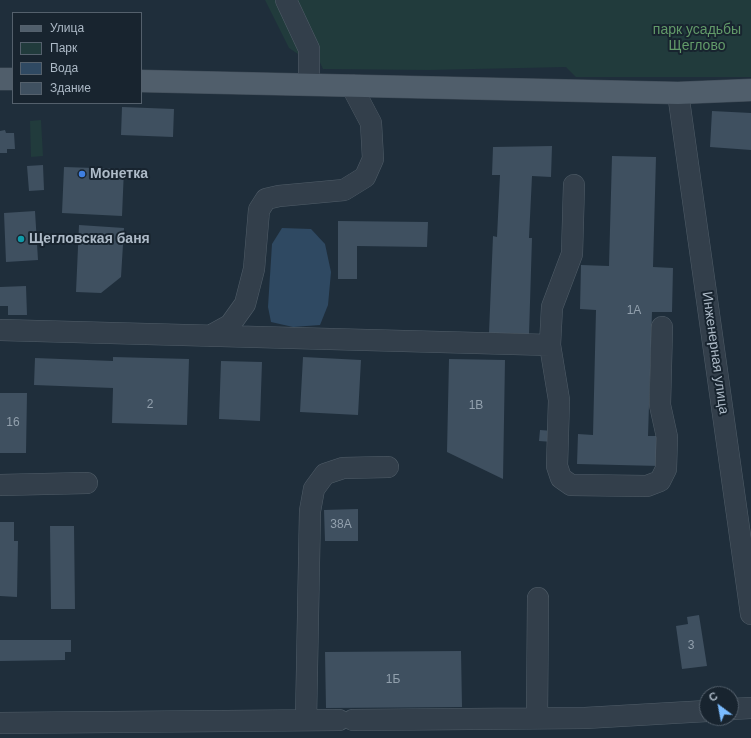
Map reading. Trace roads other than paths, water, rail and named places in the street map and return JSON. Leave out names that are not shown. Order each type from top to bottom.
[{"type":"main road","points":[[0,79],[12,79]]},
{"type":"main road","points":[[142,81],[678,93],[751,90]]},
{"type":"street","points":[[286,0],[309,49],[309,84]]},
{"type":"street","points":[[210,336],[230,324],[245,304],[254,269],[259,210],[266,199],[279,196],[344,190],[365,177],[373,159],[370,123],[351,85]]},
{"type":"street","name":"Инженерная улица","points":[[678,93],[751,614]]},
{"type":"street","points":[[574,185],[572,254],[552,307],[550,345],[559,400],[557,466],[560,478],[571,484],[647,486],[660,482],[666,469],[667,437],[660,405],[662,327]]},
{"type":"street","points":[[0,330],[550,345]]},
{"type":"street","points":[[306,720],[310,511],[314,489],[325,474],[343,468],[388,467]]},
{"type":"street","points":[[0,485],[87,483]]},
{"type":"street","points":[[537,718],[538,598]]},
{"type":"street","points":[[739,709],[751,708]]},
{"type":"street","points":[[0,723],[585,718],[699,711]]},
{"type":"water","points":[[282,228],[311,229],[325,244],[331,272],[328,305],[320,325],[293,327],[271,322],[268,307],[272,244]]},
{"type":"place","name":"Монетка","points":[[82,174]]},
{"type":"place","name":"Щегловская баня","points":[[21,239]]},
{"type":"park label","name":"парк усадьбы Щеглово","points":[[697,38]]}]
